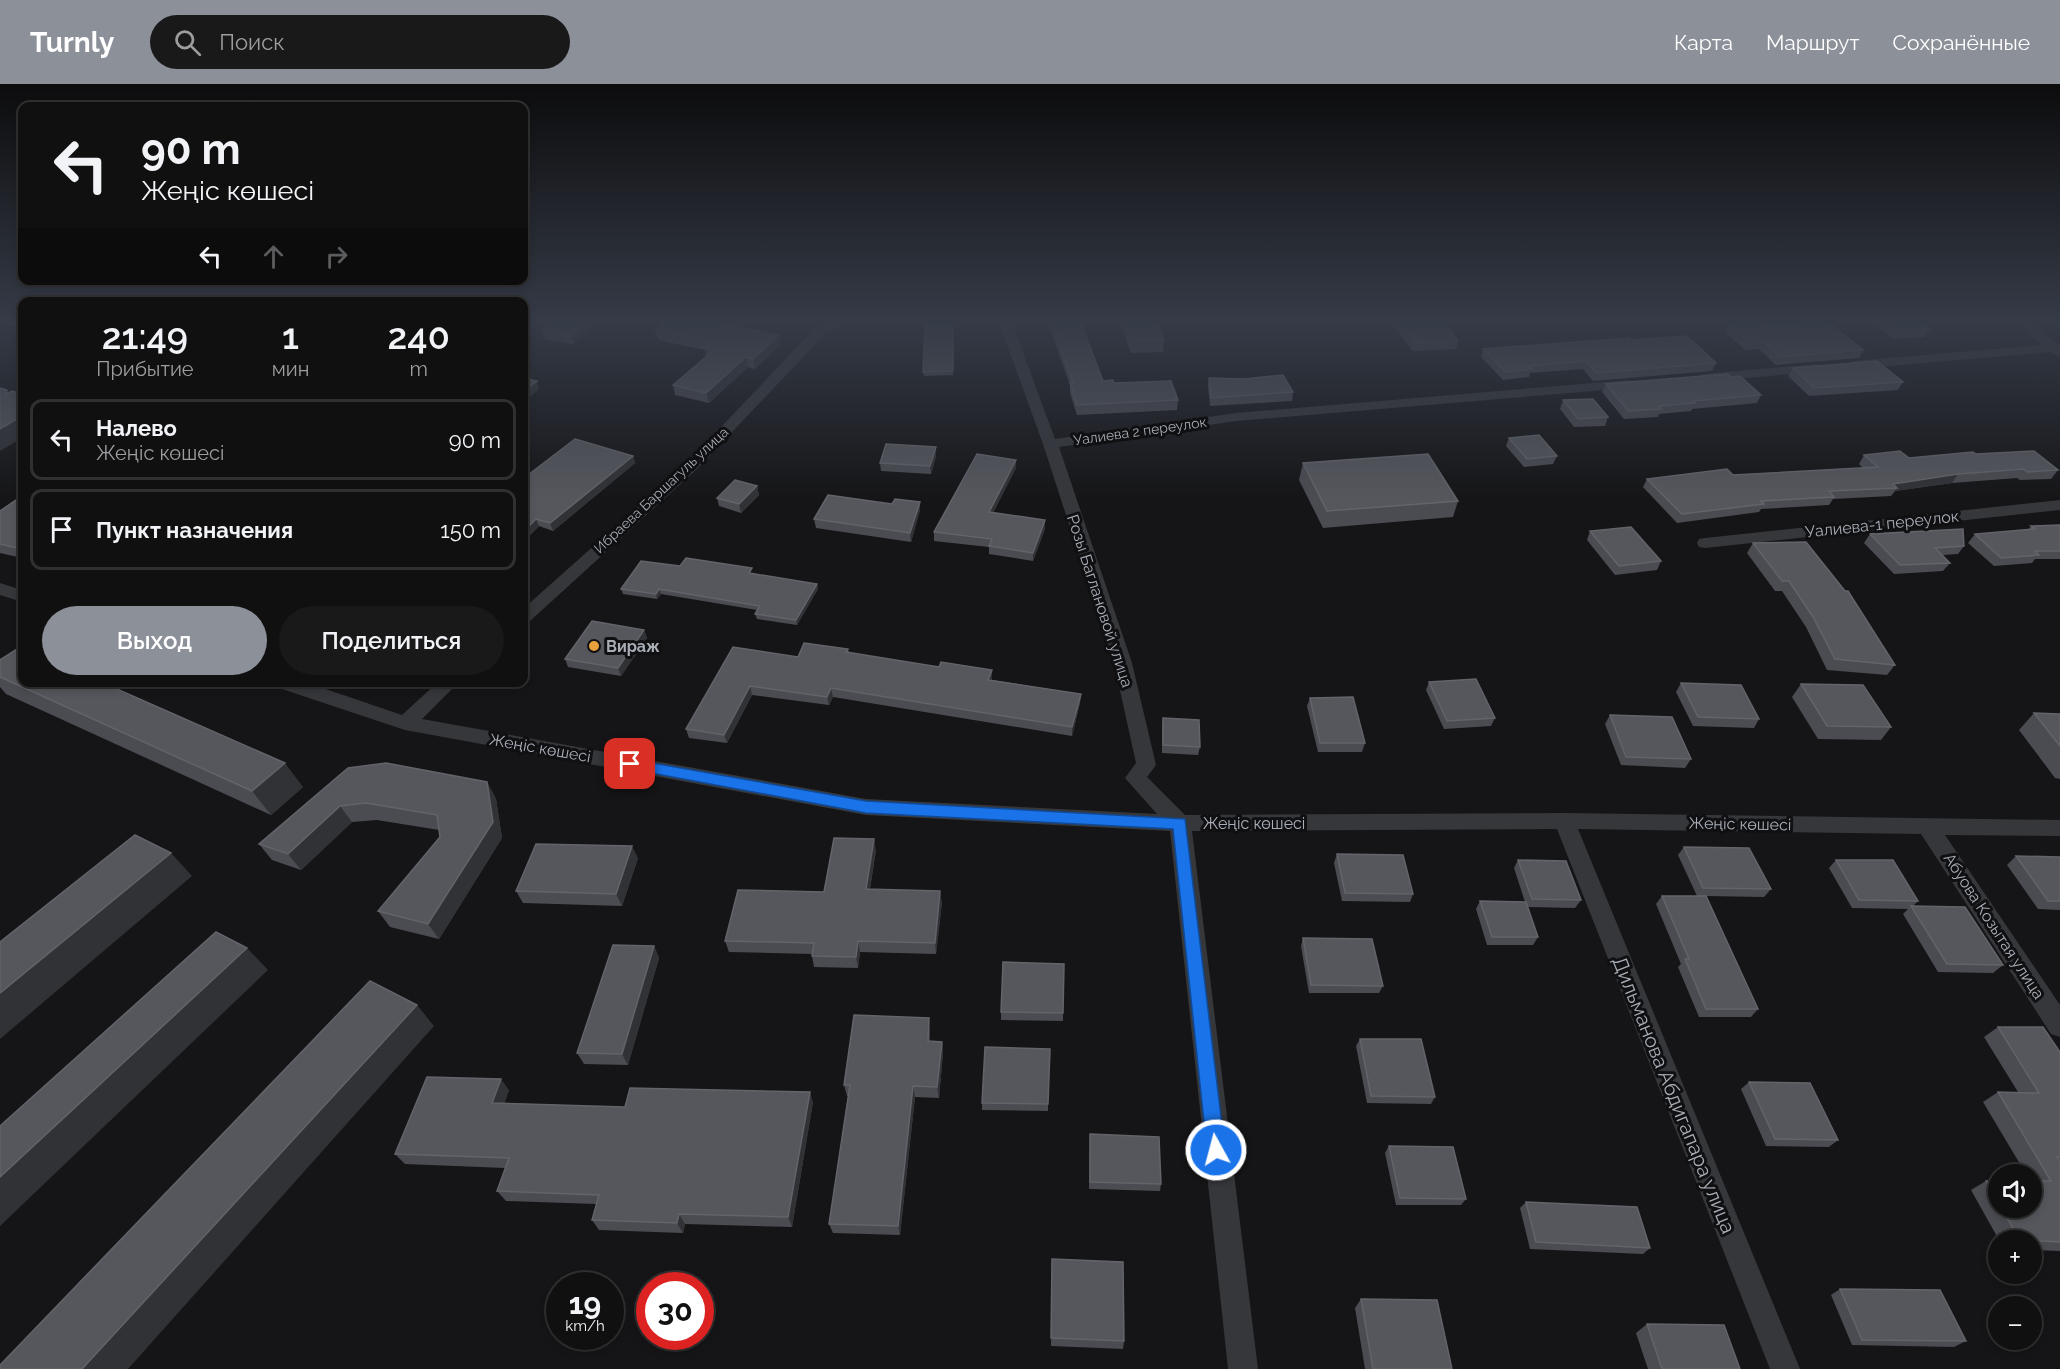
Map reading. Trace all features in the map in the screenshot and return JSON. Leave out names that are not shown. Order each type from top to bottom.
[{"type":"street","name":"Ибраева Баршагуль улица","points":[[528,613],[693,465],[774,380]]},
{"type":"street","name":"Розы Баглановой улица","points":[[1026,380],[1123,663],[1146,765],[1135,778],[1180,823]]},
{"type":"street","name":"Уалиева 2 переулок","points":[[1050,444],[1236,417],[1639,383]]},
{"type":"street","name":"Уалиева-1 переулок","points":[[1705,543],[2060,505]]},
{"type":"street","points":[[0,589],[18,595]]},
{"type":"street","name":"Жеңіс көшесі","points":[[298,687],[405,723],[866,807],[1180,823],[1564,821],[2060,828]]},
{"type":"street","points":[[405,723],[445,687]]},
{"type":"street","name":"Дильманова Абдигапара улица","points":[[1564,821],[1785,1369]]},
{"type":"street","points":[[1180,823],[1243,1369]]},
{"type":"street","name":"Абуова Козытая улица","points":[[1928,827],[2060,1026]]},
{"type":"building","points":[[528,380],[537,381],[528,388]]},
{"type":"building","points":[[679,380],[720,380],[706,393],[673,385]]},
{"type":"building","points":[[1072,380],[1113,380],[1114,383],[1171,381],[1178,400],[1077,405],[1070,383],[1073,383]]},
{"type":"building","points":[[1209,380],[1286,380],[1293,392],[1211,398]]},
{"type":"building","points":[[1655,380],[1744,380],[1761,395],[1693,401],[1695,403],[1659,406],[1662,409],[1628,411],[1606,384]]},
{"type":"building","points":[[1806,380],[1900,380],[1903,382],[1814,388]]},
{"type":"building","points":[[0,388],[7,390],[6,394],[12,391],[18,393],[18,418],[0,429]]},
{"type":"building","points":[[1593,399],[1608,417],[1578,419],[1563,400]]},
{"type":"building","points":[[1539,435],[1557,456],[1527,459],[1509,438]]},
{"type":"building","points":[[575,439],[633,456],[550,523],[536,519],[528,527],[528,475]]},
{"type":"building","points":[[886,444],[936,447],[930,466],[880,463]]},
{"type":"building","points":[[1900,451],[1909,458],[1973,452],[1976,454],[2034,451],[2058,470],[2027,472],[2024,469],[1958,474],[1893,484],[1897,488],[1829,491],[1834,497],[1761,501],[1764,504],[1682,514],[1647,479],[1727,469],[1733,475],[1878,467],[1864,455]]},
{"type":"building","points":[[977,454],[1016,460],[989,512],[1045,520],[1033,553],[989,546],[992,539],[934,532]]},
{"type":"building","points":[[1428,454],[1458,501],[1327,511],[1303,463]]},
{"type":"building","points":[[735,480],[757,486],[739,504],[717,498]]},
{"type":"building","points":[[828,495],[892,504],[895,499],[920,502],[910,533],[814,519]]},
{"type":"building","points":[[18,499],[18,548],[0,544],[0,511]]},
{"type":"building","points":[[2060,525],[2060,551],[2035,551],[2039,555],[2001,558],[1975,534],[2035,529],[2031,526]]},
{"type":"building","points":[[1631,527],[1661,561],[1619,566],[1590,531]]},
{"type":"building","points":[[1963,529],[1964,546],[1935,548],[1950,563],[1900,565],[1870,534]]},
{"type":"building","points":[[1806,542],[1845,591],[1848,591],[1895,665],[1835,659],[1813,617],[1789,581],[1782,581],[1753,543]]},
{"type":"building","points":[[686,558],[752,568],[749,573],[817,584],[796,620],[755,614],[760,606],[659,589],[656,594],[621,589],[641,561],[680,566]]},
{"type":"building","points":[[592,621],[644,630],[618,668],[565,659]]},
{"type":"building","points":[[804,643],[939,667],[941,662],[992,670],[988,680],[1081,694],[1072,727],[831,688],[827,697],[750,686],[724,735],[686,729],[733,647],[798,657]]},
{"type":"building","points":[[18,648],[18,685],[0,677],[0,660]]},
{"type":"building","points":[[1476,679],[1495,718],[1447,721],[1429,682]]},
{"type":"building","points":[[1681,683],[1741,685],[1759,719],[1698,717]]},
{"type":"building","points":[[1801,684],[1863,685],[1891,727],[1827,726]]},
{"type":"building","points":[[22,687],[112,687],[285,763],[252,791]]},
{"type":"building","points":[[1353,697],[1365,743],[1320,743],[1310,698]]},
{"type":"building","points":[[2034,713],[2060,714],[2060,746]]},
{"type":"building","points":[[1610,715],[1672,717],[1691,759],[1626,757]]},
{"type":"building","points":[[1163,718],[1199,720],[1200,747],[1163,745]]},
{"type":"building","points":[[386,763],[487,782],[493,822],[428,924],[378,911],[440,837],[437,815],[366,803],[340,806],[288,854],[259,844],[348,768]]},
{"type":"building","points":[[135,835],[171,853],[0,993],[0,942]]},
{"type":"building","points":[[834,838],[874,839],[866,889],[940,891],[935,943],[858,941],[856,957],[812,956],[814,943],[725,941],[738,890],[824,892]]},
{"type":"building","points":[[536,844],[632,846],[616,894],[516,891]]},
{"type":"building","points":[[1684,847],[1749,848],[1771,889],[1703,888]]},
{"type":"building","points":[[1337,854],[1403,855],[1413,894],[1345,893]]},
{"type":"building","points":[[2016,856],[2060,857],[2060,901],[2048,901]]},
{"type":"building","points":[[1518,860],[1566,861],[1581,900],[1532,899]]},
{"type":"building","points":[[1836,860],[1893,860],[1918,901],[1859,900]]},
{"type":"building","points":[[1662,896],[1706,896],[1758,1009],[1706,1009],[1685,959],[1689,959]]},
{"type":"building","points":[[1480,901],[1526,902],[1538,937],[1492,937]]},
{"type":"building","points":[[1911,906],[1965,907],[2003,965],[1947,964]]},
{"type":"building","points":[[216,932],[247,948],[0,1177],[0,1126]]},
{"type":"building","points":[[1303,938],[1372,939],[1383,986],[1311,985]]},
{"type":"building","points":[[613,945],[654,946],[622,1054],[577,1053]]},
{"type":"building","points":[[1003,962],[1064,964],[1063,1013],[1001,1012]]},
{"type":"building","points":[[370,981],[417,1005],[82,1369],[0,1369],[0,1365]]},
{"type":"building","points":[[854,1015],[929,1018],[928,1041],[942,1042],[937,1087],[913,1086],[898,1226],[829,1224],[850,1085],[844,1085]]},
{"type":"building","points":[[1998,1027],[2043,1027],[2060,1052],[2060,1157],[2057,1157],[2060,1162],[2060,1242],[2042,1241],[2042,1230],[2014,1230],[2007,1218],[2042,1218],[2042,1181],[2051,1181],[1998,1092],[2039,1093]]},
{"type":"building","points":[[1360,1039],[1421,1039],[1435,1097],[1371,1096]]},
{"type":"building","points":[[985,1047],[1050,1049],[1048,1104],[982,1103]]},
{"type":"building","points":[[427,1077],[501,1079],[492,1103],[625,1107],[630,1088],[810,1092],[788,1217],[679,1214],[677,1223],[592,1220],[599,1195],[497,1191],[509,1158],[395,1154]]},
{"type":"building","points":[[1749,1082],[1810,1083],[1838,1140],[1775,1139]]},
{"type":"building","points":[[1090,1134],[1159,1137],[1161,1184],[1090,1182]]},
{"type":"building","points":[[1389,1146],[1453,1147],[1466,1199],[1400,1198]]},
{"type":"building","points":[[1526,1202],[1637,1207],[1650,1248],[1536,1242]]},
{"type":"building","points":[[1052,1259],[1123,1262],[1124,1341],[1051,1338]]},
{"type":"building","points":[[1840,1289],[1940,1290],[1966,1341],[1862,1340]]},
{"type":"building","points":[[1361,1299],[1437,1300],[1452,1369],[1373,1369]]},
{"type":"building","points":[[1647,1324],[1724,1325],[1740,1369],[1662,1369]]},
{"type":"place","name":"Вираж","points":[[594,646]]},
{"type":"route","points":[[630,764],[866,807],[1180,823],[1216,1150]]}]
